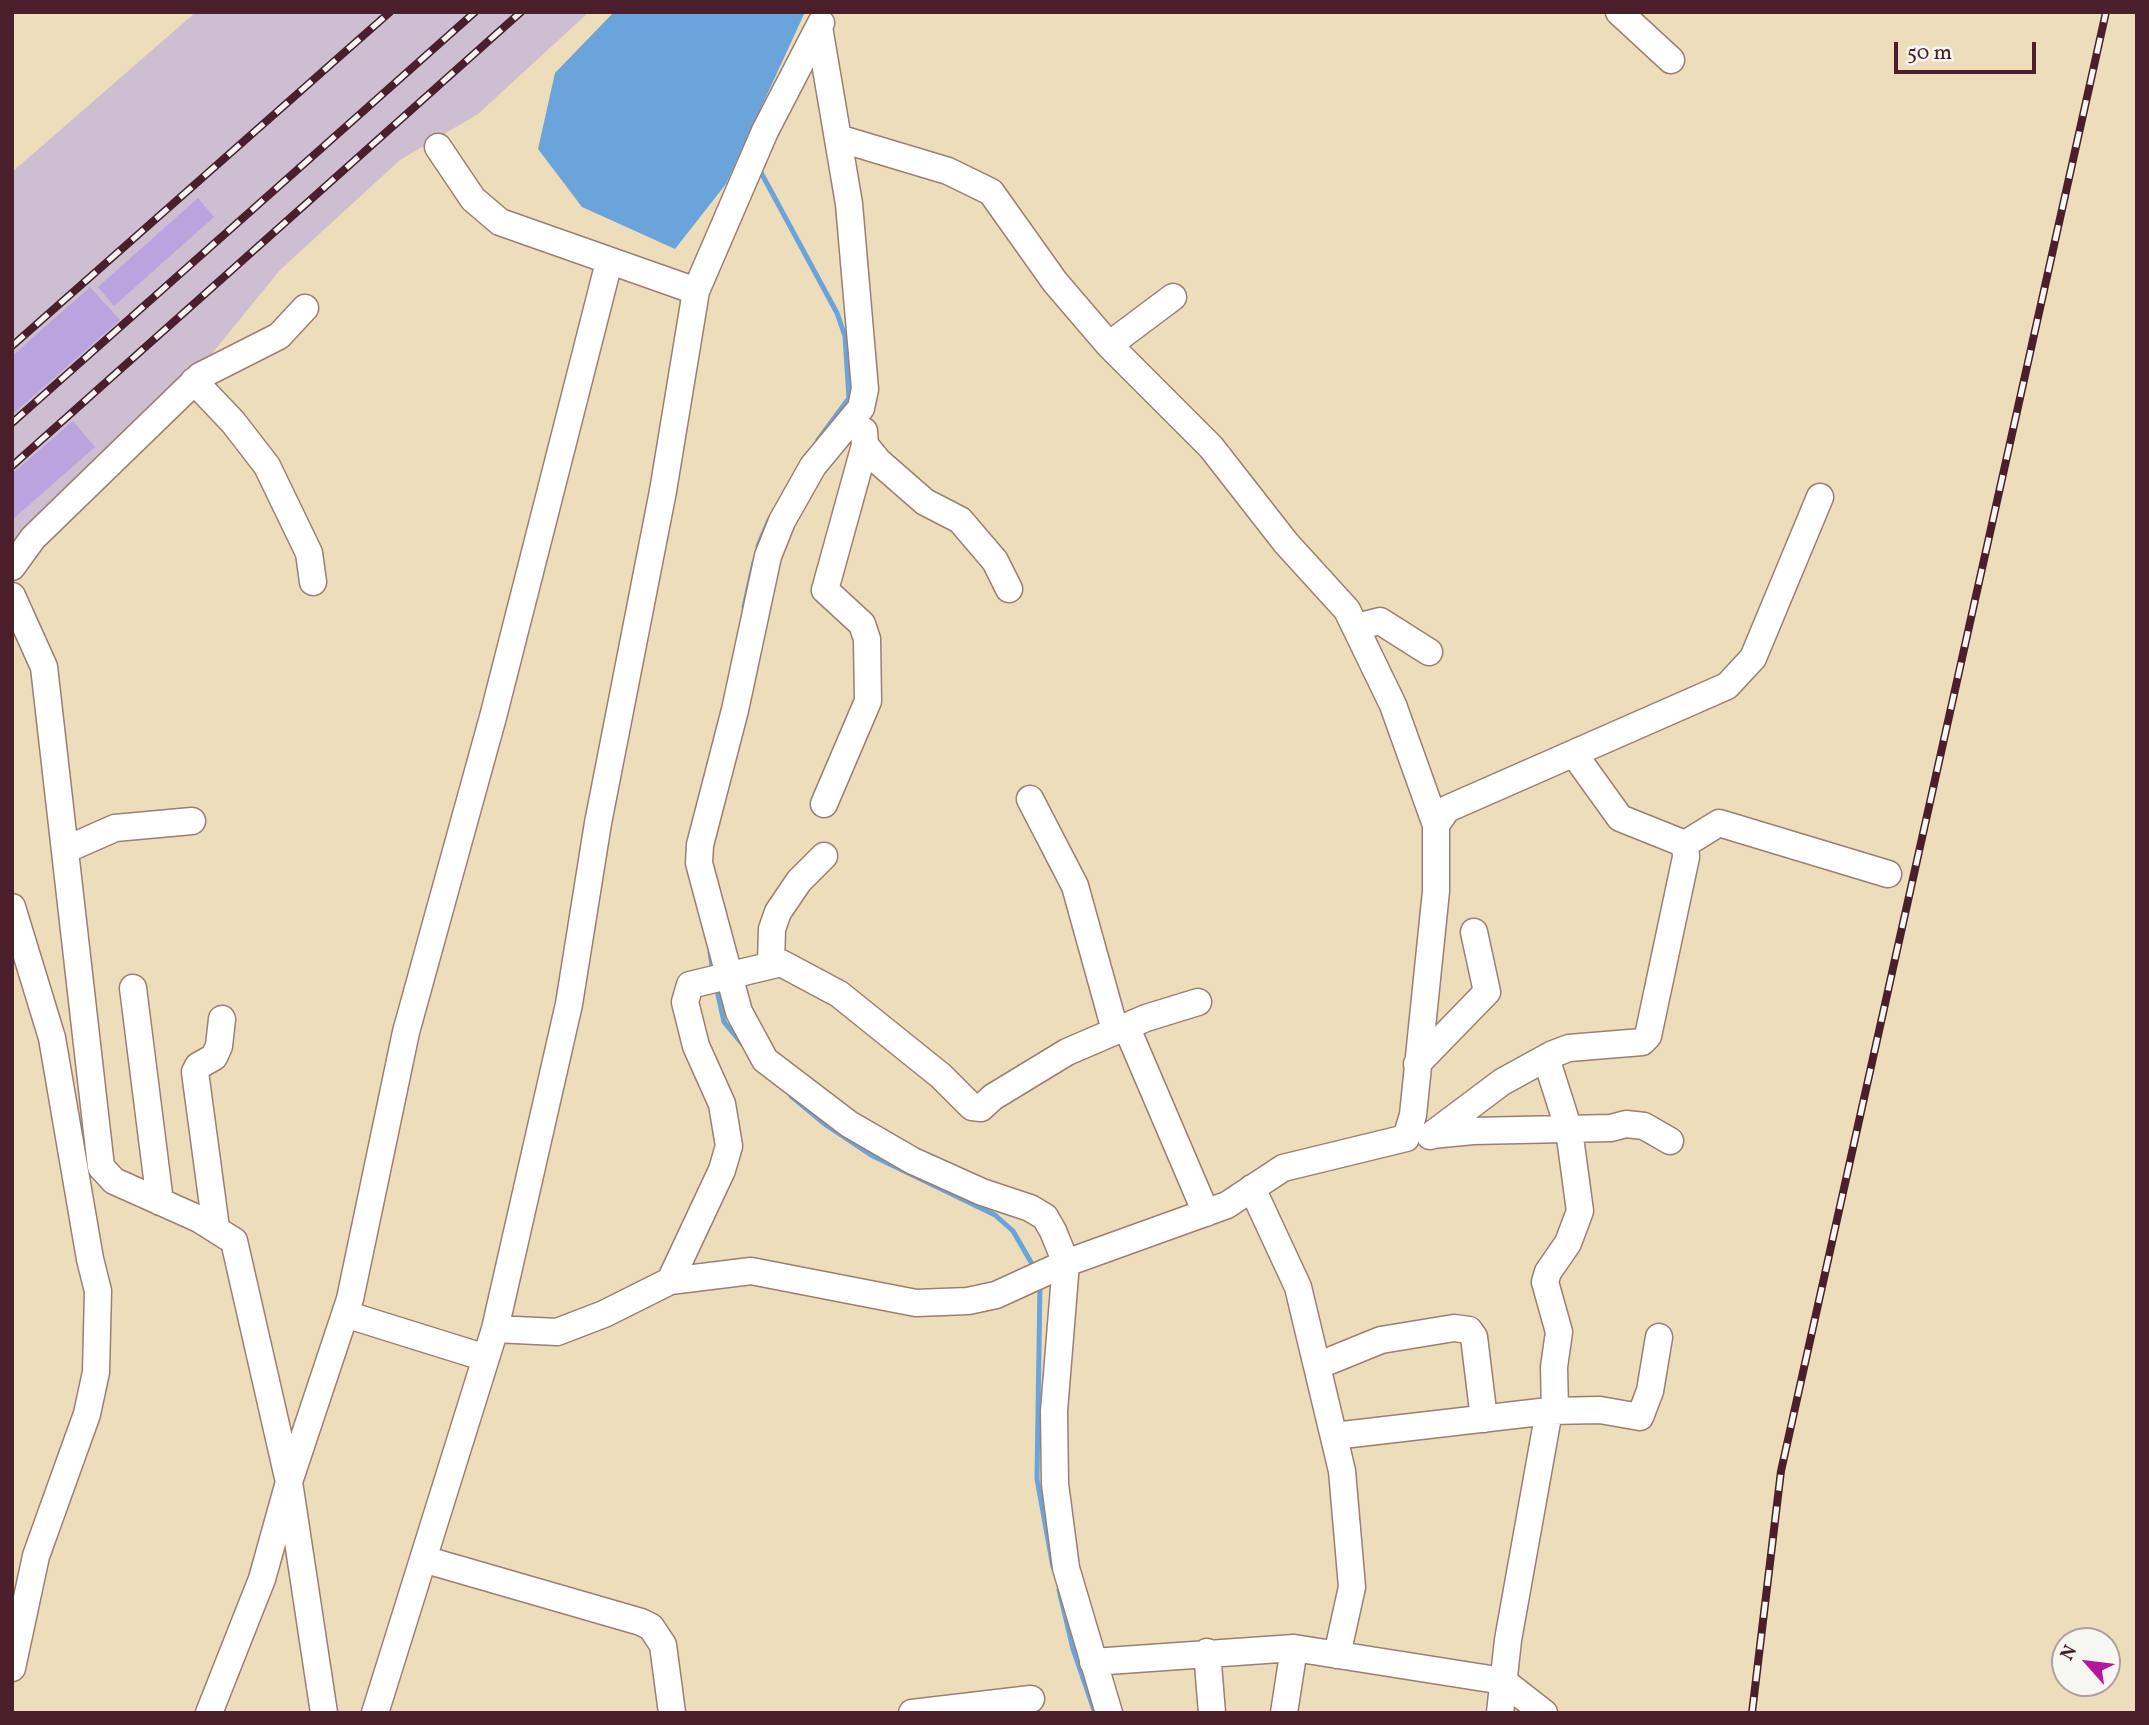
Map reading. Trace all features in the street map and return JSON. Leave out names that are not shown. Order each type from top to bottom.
[{"type":"street","points":[[1619,12],[1671,60]]},
{"type":"street","points":[[823,20],[849,204],[864,373],[861,408],[865,445],[825,590],[862,624],[867,639],[868,701],[824,804]]},
{"type":"street","points":[[375,1713],[495,1329],[569,1004],[598,823],[663,491],[696,291],[765,131],[823,20]]},
{"type":"street","points":[[838,138],[948,171],[992,192],[1045,270],[1109,345],[1211,447],[1286,542],[1347,610],[1392,705],[1436,825],[1436,891],[1413,1115],[1418,1137]]},
{"type":"street","points":[[438,147],[473,199],[500,222],[696,291]]},
{"type":"street","points":[[209,1713],[262,1579],[289,1482],[345,1314],[406,1032],[492,718],[609,262]]},
{"type":"street","points":[[1109,345],[1173,297]]},
{"type":"street","points":[[12,567],[33,538],[194,381],[279,336],[305,308]]},
{"type":"street","points":[[194,381],[233,422],[267,466],[309,552],[313,582]]},
{"type":"street","points":[[861,408],[813,466],[782,521],[768,556],[735,710],[700,845],[699,863],[717,977],[765,1060],[849,1124],[913,1161],[982,1192],[1030,1208],[1045,1217],[1058,1266],[1055,1484],[1066,1568],[1109,1713]]},
{"type":"street","points":[[865,445],[878,461],[925,502],[960,520],[995,561],[1009,589]]},
{"type":"street","points":[[1436,825],[1447,809],[1727,686],[1753,658],[1820,497]]},
{"type":"street","points":[[12,596],[44,667],[101,1167],[114,1181],[216,1228],[234,1241],[289,1482],[324,1713]]},
{"type":"street","points":[[1356,627],[1380,621],[1429,652]]},
{"type":"street","points":[[1574,754],[1620,818],[1685,844]]},
{"type":"street","points":[[1030,800],[1075,886],[1120,1028],[1206,1213]]},
{"type":"street","points":[[65,850],[115,828],[192,821]]},
{"type":"street","points":[[1685,844],[1719,823],[1888,874]]},
{"type":"street","points":[[1418,1137],[1502,1082],[1546,1058],[1569,1048],[1642,1042],[1648,1036],[1686,857],[1685,844]]},
{"type":"street","points":[[771,963],[772,929],[778,912],[799,881],[824,856]]},
{"type":"street","points":[[12,906],[52,1038],[90,1259],[98,1291],[96,1372],[87,1414],[36,1556],[12,1668]]},
{"type":"street","points":[[1417,1064],[1487,992],[1474,933]]},
{"type":"street","points":[[670,1281],[722,1170],[729,1146],[722,1104],[700,1060],[685,1002],[690,985],[771,963],[781,963],[839,994],[941,1076],[972,1107],[981,1108],[993,1097],[1059,1056],[1120,1028],[1198,1002]]},
{"type":"street","points":[[133,988],[160,1202]]},
{"type":"street","points":[[216,1228],[195,1072],[198,1066],[214,1057],[219,1046],[222,1020]]},
{"type":"street","points":[[1500,1713],[1503,1681],[1552,1411],[1559,1332],[1545,1282],[1548,1272],[1568,1244],[1580,1211],[1569,1130],[1546,1058]]},
{"type":"street","points":[[495,1329],[557,1332],[604,1314],[670,1281],[751,1271],[916,1303],[968,1301],[996,1295],[1058,1266],[1206,1213],[1283,1168],[1418,1137],[1473,1131],[1569,1130],[1626,1124],[1644,1126],[1670,1141]]},
{"type":"street","points":[[1252,1188],[1298,1287],[1334,1436],[1348,1510],[1352,1587],[1337,1655]]},
{"type":"street","points":[[345,1314],[486,1358]]},
{"type":"street","points":[[1317,1366],[1381,1340],[1454,1328],[1469,1331],[1474,1337],[1484,1419]]},
{"type":"street","points":[[1334,1436],[1552,1411],[1600,1410],[1640,1417],[1650,1391],[1659,1337]]},
{"type":"street","points":[[423,1559],[651,1627],[663,1645],[672,1713]]},
{"type":"street","points":[[1093,1662],[1294,1648],[1503,1681],[1544,1713]]},
{"type":"street","points":[[1284,1713],[1294,1648]]},
{"type":"street","points":[[1207,1652],[1212,1713]]},
{"type":"street","points":[[912,1713],[1018,1704]]},
{"type":"shaded area","points":[[196,12],[589,12],[478,114],[400,160],[280,270],[171,404],[12,549],[12,172]]},
{"type":"water","points":[[614,12],[805,12],[726,184],[675,249],[582,207],[538,149],[555,73]]},
{"type":"building","points":[[198,198],[214,217],[114,306],[98,287]]},
{"type":"building","points":[[90,287],[120,320],[12,415],[12,356]]},
{"type":"building","points":[[73,421],[95,447],[12,520],[12,474]]},
{"type":"waterway","points":[[758,167],[837,313],[845,336],[849,398],[818,440]]},
{"type":"waterway","points":[[758,546],[769,520]]},
{"type":"waterway","points":[[744,607],[754,562]]},
{"type":"waterway","points":[[710,952],[713,973]]},
{"type":"waterway","points":[[716,986],[724,1022],[743,1045]]},
{"type":"waterway","points":[[791,1096],[826,1125],[871,1155],[995,1215],[1013,1231],[1035,1269]]},
{"type":"waterway","points":[[1040,1284],[1037,1479],[1053,1567]]},
{"type":"waterway","points":[[1059,1590],[1073,1649],[1095,1713]]},
{"type":"railway","points":[[12,346],[390,12]]},
{"type":"railway","points":[[12,423],[475,12]]},
{"type":"railway","points":[[12,466],[521,12]]},
{"type":"railway","points":[[1752,1713],[1781,1471],[2106,12]]}]
